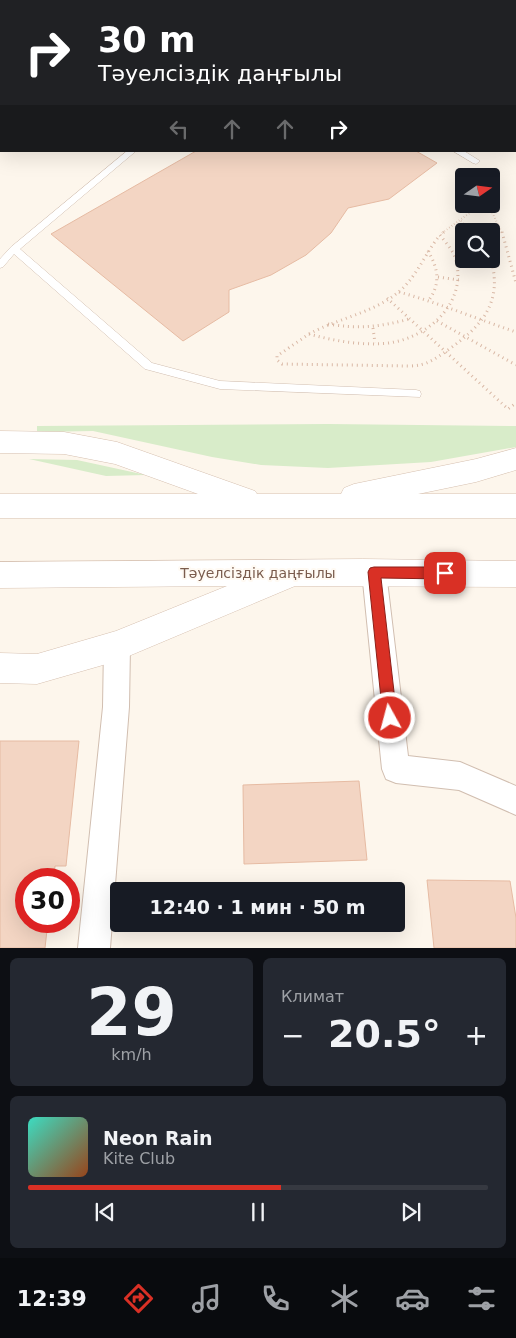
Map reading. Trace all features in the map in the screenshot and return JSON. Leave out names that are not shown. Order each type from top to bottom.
[{"type":"main road","points":[[0,442],[64,443],[117,453],[263,505]]},
{"type":"main road","points":[[315,506],[390,487],[490,468],[516,459]]},
{"type":"main road","points":[[0,506],[516,506]]},
{"type":"main road","points":[[0,668],[37,669],[117,646],[297,572]]},
{"type":"main road","name":"Тәуелсіздік даңғылы","points":[[0,575],[297,572],[516,574]]},
{"type":"street","points":[[374,572],[396,769],[460,776],[516,801]]},
{"type":"street","points":[[94,948],[116,707],[117,646]]},
{"type":"lane","points":[[0,265],[14,249],[131,152]]},
{"type":"lane","points":[[459,152],[476,161]]},
{"type":"lane","points":[[14,249],[149,366],[220,386],[416,394]]},
{"type":"path","points":[[471,213],[440,235],[428,250],[418,270],[399,292],[362,312],[328,324],[309,334],[277,356],[278,360],[282,364],[424,365],[474,330],[480,320],[489,312],[496,290],[494,268]]},
{"type":"path","points":[[494,213],[502,228],[516,283]]},
{"type":"path","points":[[309,334],[332,341],[375,343],[399,341],[422,331],[437,321],[448,310],[458,293],[459,280],[455,255],[440,235]]},
{"type":"path","points":[[428,250],[438,269],[434,295],[429,300]]},
{"type":"path","points":[[438,277],[459,280]]},
{"type":"path","points":[[399,292],[429,300],[448,310],[516,332]]},
{"type":"path","points":[[386,298],[508,409],[516,403]]},
{"type":"path","points":[[328,324],[348,328],[373,328],[409,318]]},
{"type":"path","points":[[437,321],[516,366]]},
{"type":"path","points":[[373,328],[375,343]]},
{"type":"green space","points":[[328,424],[516,426],[516,447],[431,462],[328,468],[261,465],[212,457],[93,431],[37,432],[37,426]]},
{"type":"green space","points":[[29,459],[77,460],[146,475],[106,476]]},
{"type":"building","points":[[194,152],[418,152],[437,163],[389,199],[348,208],[331,233],[306,255],[271,275],[229,290],[229,312],[183,341],[51,234]]},
{"type":"building","points":[[0,741],[79,741],[66,866],[55,866],[55,868],[15,868],[15,933],[47,933],[45,948],[0,948]]},
{"type":"building","points":[[359,781],[367,860],[244,864],[243,785]]},
{"type":"building","points":[[427,880],[510,881],[516,918],[516,948],[434,948]]},
{"type":"route","points":[[390,718],[374,572],[445,573]]}]
